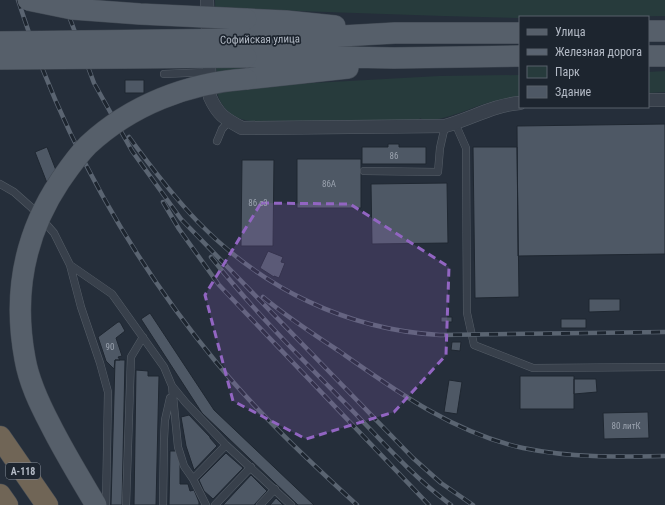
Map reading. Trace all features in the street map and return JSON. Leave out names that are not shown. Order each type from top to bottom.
[{"type":"highway","name":"А-118","points":[[0,436],[47,505]]},
{"type":"highway","points":[[0,495],[7,505]]},
{"type":"main road","points":[[28,0],[72,9],[140,14],[286,20],[395,33]]},
{"type":"main road","points":[[649,31],[665,31]]},
{"type":"main road","name":"Софийская улица","points":[[0,59],[246,48],[288,39],[395,33],[519,33]]},
{"type":"main road","name":"Софийская улица","points":[[0,42],[246,48],[288,56],[394,58],[519,56]]},
{"type":"main road","points":[[649,56],[665,56]]},
{"type":"main road","points":[[96,505],[67,457],[36,395],[26,361],[20,324],[21,285],[26,258],[36,227],[51,194],[70,166],[88,146],[115,123],[144,106],[170,94],[202,85],[246,78],[349,68],[394,58]]},
{"type":"street","points":[[207,0],[210,97],[216,110],[229,121],[242,128],[450,125],[488,109],[519,103]]},
{"type":"street","points":[[649,100],[665,100]]},
{"type":"lane","points":[[164,74],[209,72]]},
{"type":"lane","points":[[217,141],[222,129],[229,121]]},
{"type":"lane","points":[[364,171],[438,172],[440,148],[450,125]]},
{"type":"lane","points":[[450,125],[466,148],[467,313],[474,345],[533,368],[665,367]]},
{"type":"lane","points":[[0,184],[14,192],[32,208],[54,233],[70,265],[81,307],[108,392],[106,505]]},
{"type":"lane","points":[[70,265],[112,294],[164,367],[172,386],[186,403],[226,445],[291,505]]},
{"type":"lane","points":[[126,505],[131,357],[143,337]]},
{"type":"lane","points":[[172,386],[178,447],[184,466],[193,479],[206,505]]},
{"type":"lane","points":[[163,505],[165,420],[169,409],[172,386]]},
{"type":"lane","points":[[193,479],[226,445]]},
{"type":"lane","points":[[215,505],[251,467]]},
{"type":"lane","points":[[260,505],[274,490]]},
{"type":"highlighted area","points":[[261,203],[350,204],[449,267],[446,355],[394,412],[306,439],[233,401],[205,295]]},
{"type":"green space","points":[[215,0],[665,0],[665,16],[519,16],[519,18],[242,9],[242,87],[439,76],[519,75],[519,96],[487,103],[433,120],[425,120],[420,118],[419,120],[252,121],[235,116],[225,108],[217,92]]},
{"type":"green space","points":[[665,71],[665,92],[649,93],[649,72]]},
{"type":"building","points":[[125,80],[144,80],[144,93],[125,93]]},
{"type":"building","points":[[665,124],[665,254],[518,256],[517,126]]},
{"type":"building","points":[[388,144],[399,144],[399,147],[426,147],[426,164],[362,164],[362,147],[388,147]]},
{"type":"building","points":[[47,147],[59,178],[47,183],[35,152]]},
{"type":"building","points":[[473,147],[517,147],[519,297],[475,298]]},
{"type":"building","points":[[297,159],[361,159],[361,208],[297,208]]},
{"type":"building","points":[[242,160],[274,160],[273,246],[241,246]]},
{"type":"building","points":[[447,183],[448,243],[372,244],[371,184]]},
{"type":"building","points":[[268,251],[283,257],[281,262],[285,263],[279,278],[274,277],[260,268]]},
{"type":"building","points":[[589,299],[620,299],[620,311],[589,312]]},
{"type":"building","points":[[150,313],[214,410],[314,505],[298,505],[202,413],[141,319]]},
{"type":"building","points":[[441,317],[452,317],[452,322],[441,322]]},
{"type":"building","points":[[561,319],[586,319],[586,328],[561,328]]},
{"type":"building","points":[[120,322],[125,331],[116,338],[122,356],[118,357],[120,360],[115,360],[114,369],[106,361],[98,337]]},
{"type":"building","points":[[452,342],[461,342],[460,351],[451,350]]},
{"type":"building","points":[[115,360],[125,360],[122,505],[111,505]]},
{"type":"building","points":[[136,370],[148,371],[148,376],[159,376],[156,505],[134,505]]},
{"type":"building","points":[[520,376],[574,376],[574,409],[520,409]]},
{"type":"building","points":[[574,379],[596,379],[597,392],[574,394]]},
{"type":"building","points":[[449,380],[462,382],[457,414],[444,412]]},
{"type":"building","points":[[648,412],[649,438],[604,439],[603,413]]},
{"type":"building","points":[[189,415],[217,446],[194,470],[186,446],[181,417]]},
{"type":"building","points":[[170,451],[177,451],[180,463],[180,484],[188,484],[190,491],[194,490],[199,505],[169,505]]},
{"type":"building","points":[[226,453],[243,468],[213,499],[204,491],[199,480]]},
{"type":"building","points":[[251,475],[267,491],[254,505],[223,505]]},
{"type":"building","points":[[276,498],[283,505],[270,505]]},
{"type":"railway","points":[[18,0],[54,97],[76,144],[100,190],[154,279],[216,362],[249,400],[284,436],[357,505]]},
{"type":"railway","points":[[63,0],[94,83],[132,151],[181,219],[413,458],[441,483],[473,505]]},
{"type":"railway","points":[[129,137],[180,202],[223,246],[250,267],[278,285],[308,301],[339,314],[372,325],[440,335],[665,332]]},
{"type":"railway","points":[[163,202],[179,229],[219,285],[429,505]]},
{"type":"railway","points":[[211,257],[276,332],[384,444],[423,482],[451,505]]},
{"type":"railway","points":[[263,297],[300,325],[382,381],[426,409],[473,432],[523,448],[559,454],[611,457],[665,456]]}]
